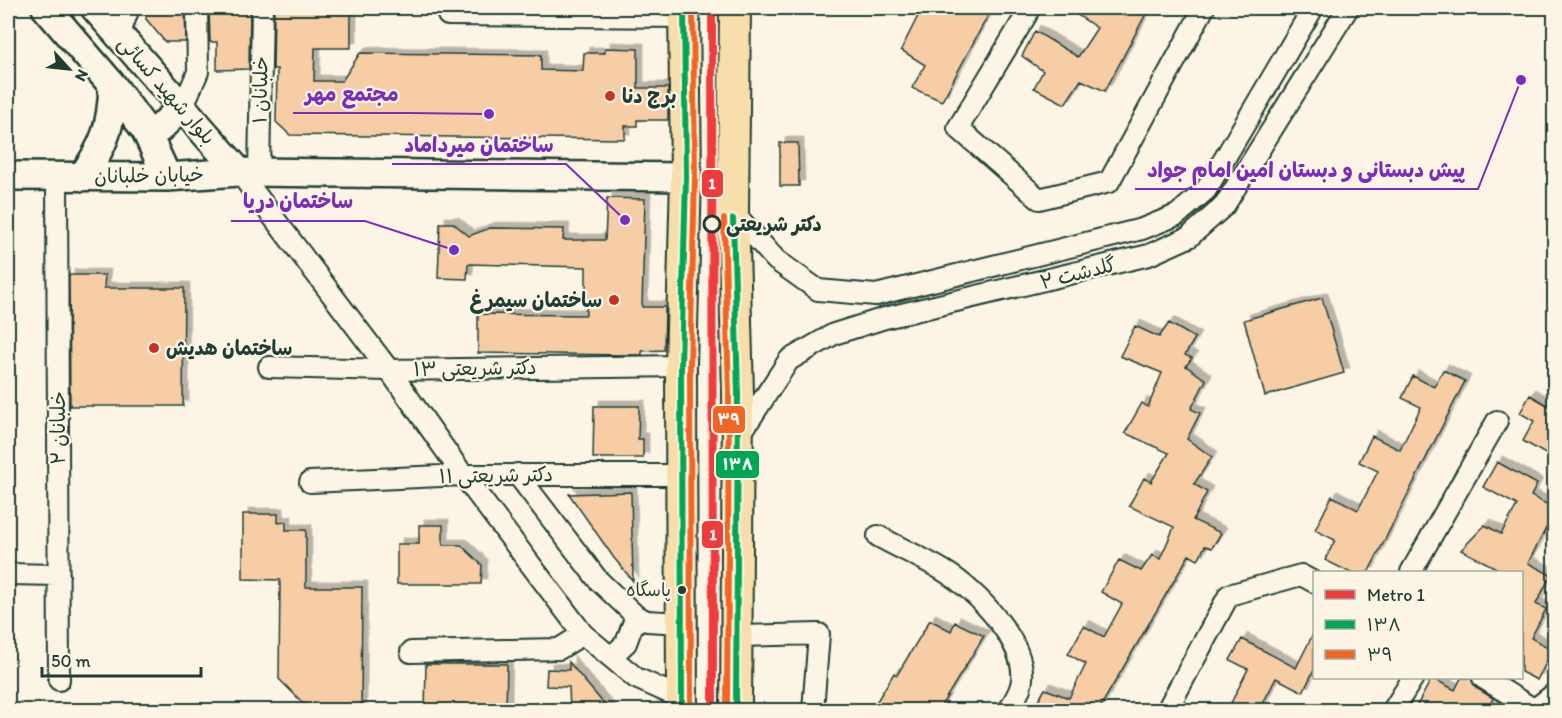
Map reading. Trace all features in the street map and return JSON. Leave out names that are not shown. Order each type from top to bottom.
[{"type":"main road","points":[[735,8],[733,212],[737,439],[736,711]]},
{"type":"main road","points":[[681,704],[681,366],[686,177],[684,12]]},
{"type":"street","name":"بلوار شهید کسائی","points":[[46,8],[113,86],[146,131],[167,177]]},
{"type":"street","name":"بلوار شهید کسائی","points":[[95,8],[183,106],[249,172]]},
{"type":"street","points":[[119,36],[129,8]]},
{"type":"street","points":[[146,131],[159,129],[183,106],[198,72],[197,8]]},
{"type":"street","name":"۱ خلبانان","points":[[249,172],[262,8]]},
{"type":"street","points":[[1025,8],[1027,14],[958,128],[1039,199],[1109,182],[1204,8]]},
{"type":"street","name":"گلدشت ۲","points":[[733,212],[776,260],[818,291],[876,295],[1142,229],[1177,215],[1206,190],[1313,8]]},
{"type":"street","name":"گلدشت ۲","points":[[737,439],[789,360],[834,334],[885,318],[1149,255],[1189,237],[1224,206],[1348,8]]},
{"type":"street","points":[[448,15],[684,12]]},
{"type":"street","points":[[70,177],[98,156],[111,123],[113,86]]},
{"type":"street","points":[[249,172],[463,475],[583,634],[636,678],[681,704]]},
{"type":"street","name":"خیابان خلبانان","points":[[8,176],[167,177],[249,172],[686,177]]},
{"type":"street","name":"۲ خلبانان","points":[[60,680],[59,575],[70,177]]},
{"type":"street","name":"۱۳ دکتر شریعتی","points":[[269,367],[389,370],[681,366]]},
{"type":"street","points":[[1412,571],[1497,421]]},
{"type":"street","points":[[517,474],[598,580],[636,616],[647,621],[682,623]]},
{"type":"street","name":"۱۱ دکتر شریعتی","points":[[310,482],[463,475],[682,475]]},
{"type":"street","points":[[878,536],[944,571],[975,596],[998,620],[1020,654],[1022,684],[1009,711]]},
{"type":"street","points":[[8,574],[59,575]]},
{"type":"street","points":[[1167,711],[1229,595],[1301,575],[1313,581]]},
{"type":"street","points":[[611,657],[626,643],[636,616]]},
{"type":"street","points":[[411,652],[559,649],[583,634]]},
{"type":"street","points":[[735,636],[819,634],[813,711]]},
{"type":"street","points":[[1393,711],[1412,679]]},
{"type":"street","points":[[1485,679],[1535,710],[1554,694]]},
{"type":"building","points":[[147,8],[185,8],[186,42],[165,42],[146,19]]},
{"type":"building","points":[[209,8],[250,8],[249,69],[217,70],[217,42],[210,42]]},
{"type":"building","points":[[274,8],[351,8],[351,48],[315,48],[314,81],[342,81],[360,53],[541,55],[541,70],[583,71],[584,53],[605,53],[605,48],[638,49],[638,88],[668,88],[668,120],[637,120],[637,126],[625,126],[625,139],[290,135],[276,122],[277,69],[273,69]]},
{"type":"building","points":[[922,8],[992,8],[942,101],[912,88],[925,65],[901,50]]},
{"type":"building","points":[[1067,8],[1149,8],[1105,91],[1081,80],[1065,104],[1034,88],[1043,71],[1022,56],[1035,31],[1078,57],[1097,28]]},
{"type":"building","points":[[780,143],[798,143],[799,186],[780,186]]},
{"type":"building","points":[[607,198],[645,199],[642,307],[665,307],[664,350],[642,351],[642,355],[478,353],[478,314],[586,315],[586,267],[468,264],[467,279],[438,278],[440,223],[453,223],[469,236],[490,228],[564,229],[563,240],[605,240]]},
{"type":"building","points":[[69,275],[105,275],[104,288],[184,288],[183,406],[70,406]]},
{"type":"building","points":[[1322,298],[1344,373],[1265,396],[1244,320]]},
{"type":"building","points":[[1169,323],[1195,338],[1185,355],[1192,358],[1186,366],[1206,380],[1191,409],[1200,413],[1187,439],[1212,457],[1194,484],[1207,492],[1193,520],[1221,533],[1212,548],[1205,546],[1198,560],[1189,555],[1098,711],[1032,711],[1045,689],[1069,698],[1086,664],[1068,654],[1084,626],[1104,637],[1122,604],[1101,592],[1119,560],[1141,571],[1152,555],[1160,559],[1174,527],[1129,506],[1144,478],[1151,482],[1169,453],[1125,433],[1142,403],[1148,407],[1162,373],[1120,356],[1135,326],[1159,337]]},
{"type":"building","points":[[1443,370],[1465,381],[1369,571],[1347,571],[1325,560],[1335,540],[1315,530],[1332,496],[1358,510],[1378,471],[1359,462],[1372,436],[1400,450],[1421,407],[1402,398],[1413,376],[1434,387]]},
{"type":"building","points":[[1530,395],[1554,409],[1554,459],[1523,441],[1534,421],[1520,413]]},
{"type":"building","points":[[594,406],[639,406],[638,439],[643,439],[643,458],[593,458]]},
{"type":"building","points":[[1497,462],[1537,484],[1531,496],[1554,508],[1554,513],[1528,563],[1551,575],[1536,604],[1546,609],[1531,638],[1553,650],[1537,680],[1523,673],[1523,571],[1502,571],[1461,550],[1485,525],[1501,534],[1517,505],[1483,487]]},
{"type":"building","points":[[631,492],[633,581],[569,494]]},
{"type":"building","points":[[243,514],[278,514],[278,523],[286,522],[286,530],[306,530],[306,587],[362,587],[361,711],[311,711],[279,679],[280,580],[243,579]]},
{"type":"building","points":[[419,525],[443,525],[443,545],[461,545],[482,565],[481,584],[397,584],[397,544],[419,544]]},
{"type":"building","points":[[930,620],[951,631],[955,622],[984,636],[938,711],[871,711],[894,673],[897,675]]},
{"type":"building","points":[[1313,634],[1313,672],[1303,692],[1276,678],[1259,711],[1227,711],[1248,669],[1230,660],[1242,639],[1296,668]]},
{"type":"building","points":[[569,662],[610,711],[570,711],[569,687],[546,686],[547,669],[569,670]]},
{"type":"building","points":[[426,664],[507,664],[506,711],[425,711]]},
{"type":"building","points":[[1431,679],[1455,690],[1460,679],[1472,679],[1476,688],[1493,698],[1487,711],[1414,711]]},
{"type":"metro line","name":"1","points":[[712,8],[713,710]]},
{"type":"transit line","name":"۱۳۸","points":[[682,710],[681,366],[686,177],[684,8]]},
{"type":"transit line","name":"۳۹","points":[[691,710],[690,366],[695,177],[693,8]]},
{"type":"transit line","name":"۳۹","points":[[724,219],[729,393],[727,710]]},
{"type":"transit line","name":"۱۳۸","points":[[733,219],[738,393],[736,710]]},
{"type":"place","name":"پیش دبستانی و دبستان امین امام جواد","points":[[1521,80]]},
{"type":"place","name":"برج دنا","points":[[610,96]]},
{"type":"place","name":"مجتمع مهر","points":[[489,114]]},
{"type":"place","name":"ساختمان میرداماد","points":[[625,220]]},
{"type":"place","name":"دکتر شریعتی","points":[[712,224]]},
{"type":"place","name":"ساختمان دریا","points":[[454,250]]},
{"type":"place","name":"ساختمان سیمرغ","points":[[614,300]]},
{"type":"place","name":"ساختمان هدیش","points":[[154,348]]},
{"type":"place","name":"پاسگاه","points":[[682,590]]}]
